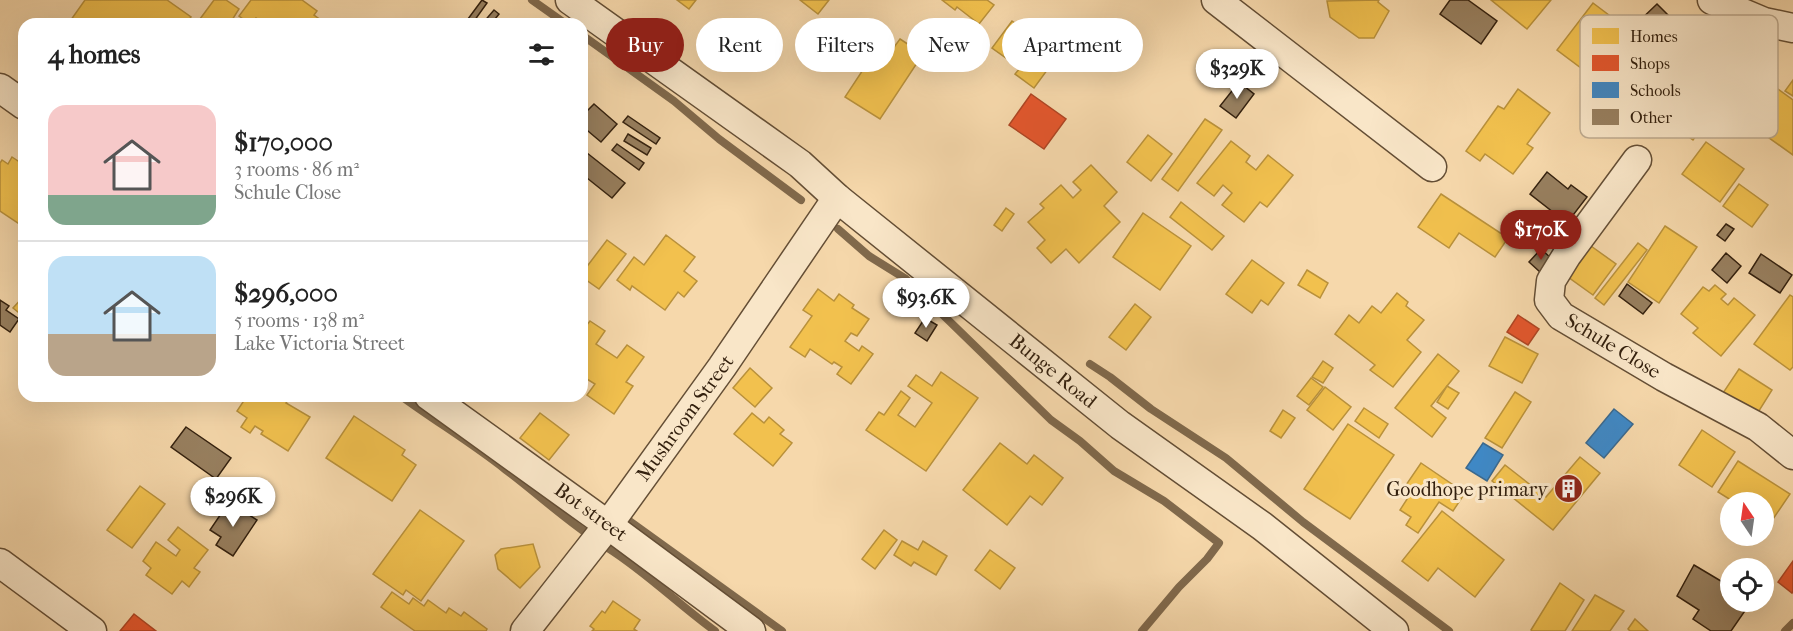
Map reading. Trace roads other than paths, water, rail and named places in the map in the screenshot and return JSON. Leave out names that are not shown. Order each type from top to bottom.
[{"type":"street","name":"Bunge Road","points":[[570,0],[800,165],[837,198],[1120,424],[1262,526],[1395,631]]},
{"type":"street","points":[[1216,0],[1432,167]]},
{"type":"street","points":[[1712,0],[1747,15]]},
{"type":"street","points":[[1778,25],[1793,28]]},
{"type":"street","points":[[0,88],[18,101]]},
{"type":"street","name":"Schule Close","points":[[1637,160],[1567,255],[1551,281],[1550,300],[1561,316],[1664,377],[1758,427],[1793,455]]},
{"type":"street","name":"Mushroom Street","points":[[525,631],[608,525],[722,367],[837,198]]},
{"type":"street","name":"Bot street","points":[[437,402],[751,631]]},
{"type":"street","points":[[0,563],[92,631]]},
{"type":"waterway","points":[[532,0],[558,18]]},
{"type":"waterway","points":[[588,39],[674,101],[719,139],[801,200]]},
{"type":"waterway","points":[[838,229],[869,256],[906,279],[1051,420],[1080,441],[1114,471],[1164,501],[1219,543],[1142,631]]},
{"type":"waterway","points":[[1090,364],[1151,409],[1226,458],[1303,522],[1449,631]]},
{"type":"waterway","points":[[410,402],[493,460],[589,535]]},
{"type":"waterway","points":[[622,528],[628,520],[782,631]]},
{"type":"waterway","points":[[612,542],[608,548],[636,567],[715,631]]},
{"type":"waterway","points":[[1785,631],[1793,623]]},
{"type":"place","name":"Goodhope primary","points":[[1569,489]]}]
